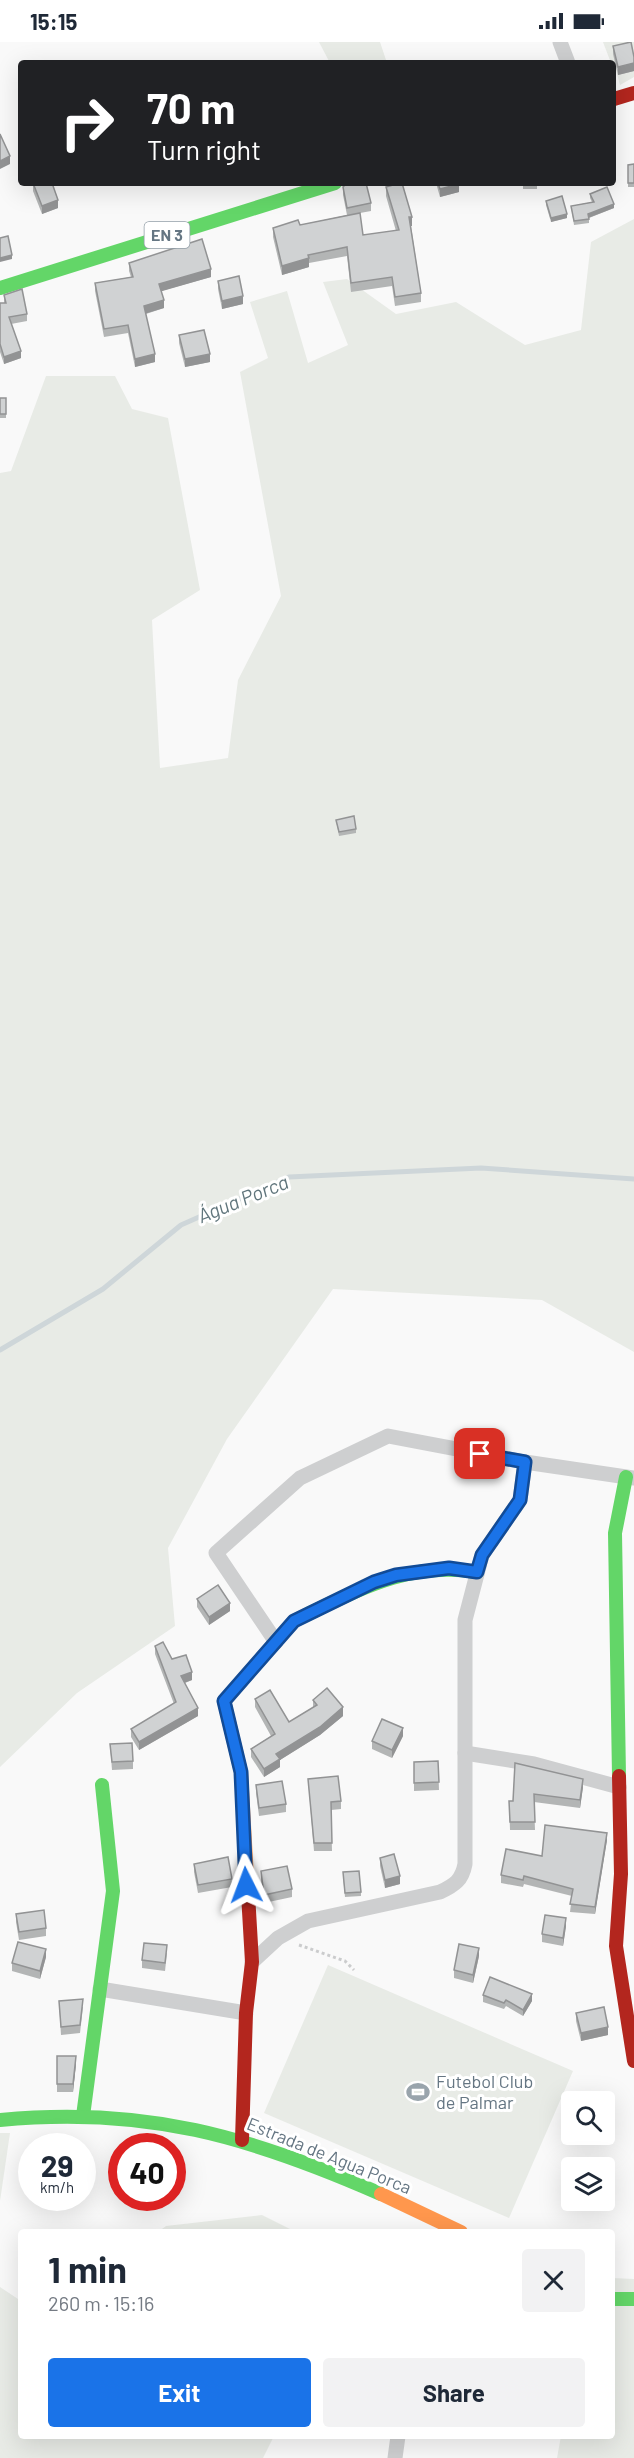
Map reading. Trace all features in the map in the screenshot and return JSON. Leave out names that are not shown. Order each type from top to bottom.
[{"type":"street","points":[[560,42],[567,60]]},
{"type":"street","points":[[616,98],[634,93]]},
{"type":"street","name":"EN 3","points":[[0,288],[325,186]]},
{"type":"street","points":[[276,1642],[216,1553],[300,1478],[388,1436],[525,1462],[630,1477],[615,1533],[621,1874],[616,1946],[634,2061]]},
{"type":"street","points":[[252,1962],[278,1938],[308,1921],[440,1892],[455,1885],[463,1876],[465,1864],[465,1620],[482,1555],[520,1500],[525,1462]]},
{"type":"street","points":[[242,2140],[246,2013],[252,1962],[241,1772],[224,1701],[294,1621],[374,1582],[427,1570],[449,1568],[477,1572]]},
{"type":"street","points":[[465,1753],[534,1764],[619,1787]]},
{"type":"street","points":[[83,2116],[113,1891],[102,1785]]},
{"type":"street","points":[[100,1989],[246,2013]]},
{"type":"street","name":"Estrada de Agua Porca","points":[[0,2120],[36,2115],[83,2116],[200,2131],[242,2140],[375,2191],[449,2229]]},
{"type":"street","points":[[615,2299],[634,2299]]},
{"type":"street","points":[[395,2458],[398,2439]]},
{"type":"path","points":[[278,1938],[345,1961],[354,1970]]},
{"type":"shaded area","points":[[319,42],[380,42],[386,60],[328,60]]},
{"type":"shaded area","points":[[603,42],[634,42],[634,77],[620,85],[616,60],[610,60]]},
{"type":"shaded area","points":[[634,219],[634,1352],[542,1300],[333,1289],[227,1439],[168,1548],[175,1626],[77,1693],[0,1767],[0,473],[11,471],[46,376],[115,376],[132,409],[168,418],[200,590],[152,620],[160,768],[228,758],[238,680],[281,596],[240,372],[268,358],[250,302],[287,291],[308,363],[348,345],[323,282],[347,279],[396,314],[456,302],[525,345],[581,330],[591,242]]},
{"type":"shaded area","name":"Futebol Club de Palmar","points":[[328,1965],[573,2071],[564,2091],[561,2091],[561,2099],[509,2218],[264,2113]]},
{"type":"shaded area","points":[[0,2133],[10,2133],[0,2201]]},
{"type":"shaded area","points":[[262,2215],[290,2229],[162,2229],[166,2226]]},
{"type":"shaded area","points":[[615,2278],[634,2279],[634,2458],[557,2458],[560,2439],[615,2439]]},
{"type":"shaded area","points":[[0,2287],[18,2299],[18,2439],[272,2439],[263,2458],[0,2458]]},
{"type":"building","points":[[631,42],[634,63],[618,67],[613,46]]},
{"type":"building","points":[[0,134],[10,156],[0,161]]},
{"type":"building","points":[[634,164],[634,183],[628,183],[628,165]]},
{"type":"building","points":[[34,186],[53,186],[58,200],[42,206]]},
{"type":"building","points":[[367,186],[371,203],[347,208],[343,187]]},
{"type":"building","points":[[403,186],[412,217],[409,217],[421,293],[395,297],[392,277],[351,283],[347,247],[308,255],[309,258],[282,266],[273,228],[298,220],[300,225],[360,213],[363,235],[399,230],[386,187]]},
{"type":"building","points":[[607,187],[614,204],[588,214],[589,219],[574,221],[571,206],[594,202],[590,194]]},
{"type":"building","points":[[562,196],[567,214],[551,218],[546,201]]},
{"type":"building","points":[[8,236],[12,255],[0,258],[0,238]]},
{"type":"building","points":[[202,239],[211,269],[159,284],[164,300],[144,306],[155,354],[135,359],[128,325],[104,329],[95,283],[133,277],[129,263]]},
{"type":"building","points":[[239,276],[243,296],[222,301],[218,281]]},
{"type":"building","points":[[22,289],[27,314],[9,317],[21,351],[4,357],[0,344],[0,303],[6,303],[4,295]]},
{"type":"building","points":[[204,330],[210,354],[185,359],[179,335]]},
{"type":"building","points":[[0,398],[6,398],[6,414],[0,414]]},
{"type":"building","points":[[354,816],[356,829],[339,832],[336,820]]},
{"type":"building","points":[[218,1585],[230,1603],[209,1617],[197,1599]]},
{"type":"building","points":[[163,1642],[172,1659],[186,1655],[192,1672],[181,1676],[198,1708],[139,1742],[131,1729],[176,1702],[155,1646]]},
{"type":"building","points":[[327,1688],[343,1707],[320,1727],[276,1754],[280,1759],[264,1769],[251,1749],[275,1734],[255,1699],[270,1690],[289,1722],[317,1705],[313,1700]]},
{"type":"building","points":[[382,1719],[403,1728],[392,1750],[372,1741]]},
{"type":"building","points":[[132,1743],[133,1761],[112,1762],[110,1744]]},
{"type":"building","points":[[438,1761],[439,1782],[414,1783],[414,1762]]},
{"type":"building","points":[[515,1763],[583,1779],[580,1800],[534,1794],[535,1822],[510,1822],[509,1801],[513,1801]]},
{"type":"building","points":[[338,1776],[341,1801],[331,1802],[332,1843],[314,1843],[308,1779]]},
{"type":"building","points":[[282,1781],[286,1804],[259,1808],[256,1785]]},
{"type":"building","points":[[545,1825],[607,1833],[595,1907],[570,1904],[573,1889],[524,1876],[523,1880],[501,1875],[506,1849],[542,1856]]},
{"type":"building","points":[[394,1854],[400,1876],[385,1880],[380,1858]]},
{"type":"building","points":[[228,1857],[232,1879],[198,1885],[194,1864]]},
{"type":"building","points":[[287,1866],[292,1889],[264,1895],[261,1871]]},
{"type":"building","points":[[359,1871],[361,1892],[345,1893],[343,1872]]},
{"type":"building","points":[[44,1910],[46,1928],[19,1932],[16,1914]]},
{"type":"building","points":[[545,1915],[566,1918],[563,1938],[542,1934]]},
{"type":"building","points":[[18,1942],[46,1949],[40,1971],[12,1963]]},
{"type":"building","points":[[144,1943],[167,1945],[165,1963],[142,1960]]},
{"type":"building","points":[[459,1944],[479,1948],[473,1975],[454,1970]]},
{"type":"building","points":[[490,1977],[532,1994],[523,2010],[506,2000],[504,2003],[483,1995]]},
{"type":"building","points":[[83,1999],[80,2025],[61,2027],[59,2001]]},
{"type":"building","points":[[604,2007],[608,2027],[581,2033],[576,2013]]},
{"type":"building","points":[[57,2056],[76,2056],[73,2084],[57,2084]]},
{"type":"waterway","name":"Água Porca","points":[[0,1350],[103,1289],[181,1225],[289,1177],[481,1168],[634,1179]]},
{"type":"traffic: fast","points":[[0,288],[325,186]]},
{"type":"traffic: fast","points":[[619,1776],[615,1533],[626,1477]]},
{"type":"traffic: fast","points":[[306,1615],[388,1579],[430,1571],[477,1572]]},
{"type":"traffic: fast","points":[[83,2116],[113,1891],[102,1785]]},
{"type":"traffic: fast","points":[[0,2120],[53,2117],[102,2118],[149,2122],[195,2130],[241,2141],[286,2156],[381,2194]]},
{"type":"traffic: fast","points":[[615,2299],[634,2299]]},
{"type":"traffic: slow","points":[[247,1877],[241,1772],[224,1701],[294,1621],[306,1615]]},
{"type":"traffic: slow","points":[[381,2194],[455,2229]]},
{"type":"traffic: jam","points":[[616,98],[634,93]]},
{"type":"traffic: jam","points":[[619,1776],[621,1874],[616,1946],[634,2061]]},
{"type":"traffic: jam","points":[[242,2140],[246,2013],[252,1962],[247,1877]]},
{"type":"place","name":"Futebol Club de Palmar","points":[[418,2092]]},
{"type":"route","points":[[246,1885],[241,1772],[224,1701],[294,1621],[374,1582],[396,1575],[449,1568],[477,1572],[482,1555],[520,1500],[525,1462],[480,1454]]}]
